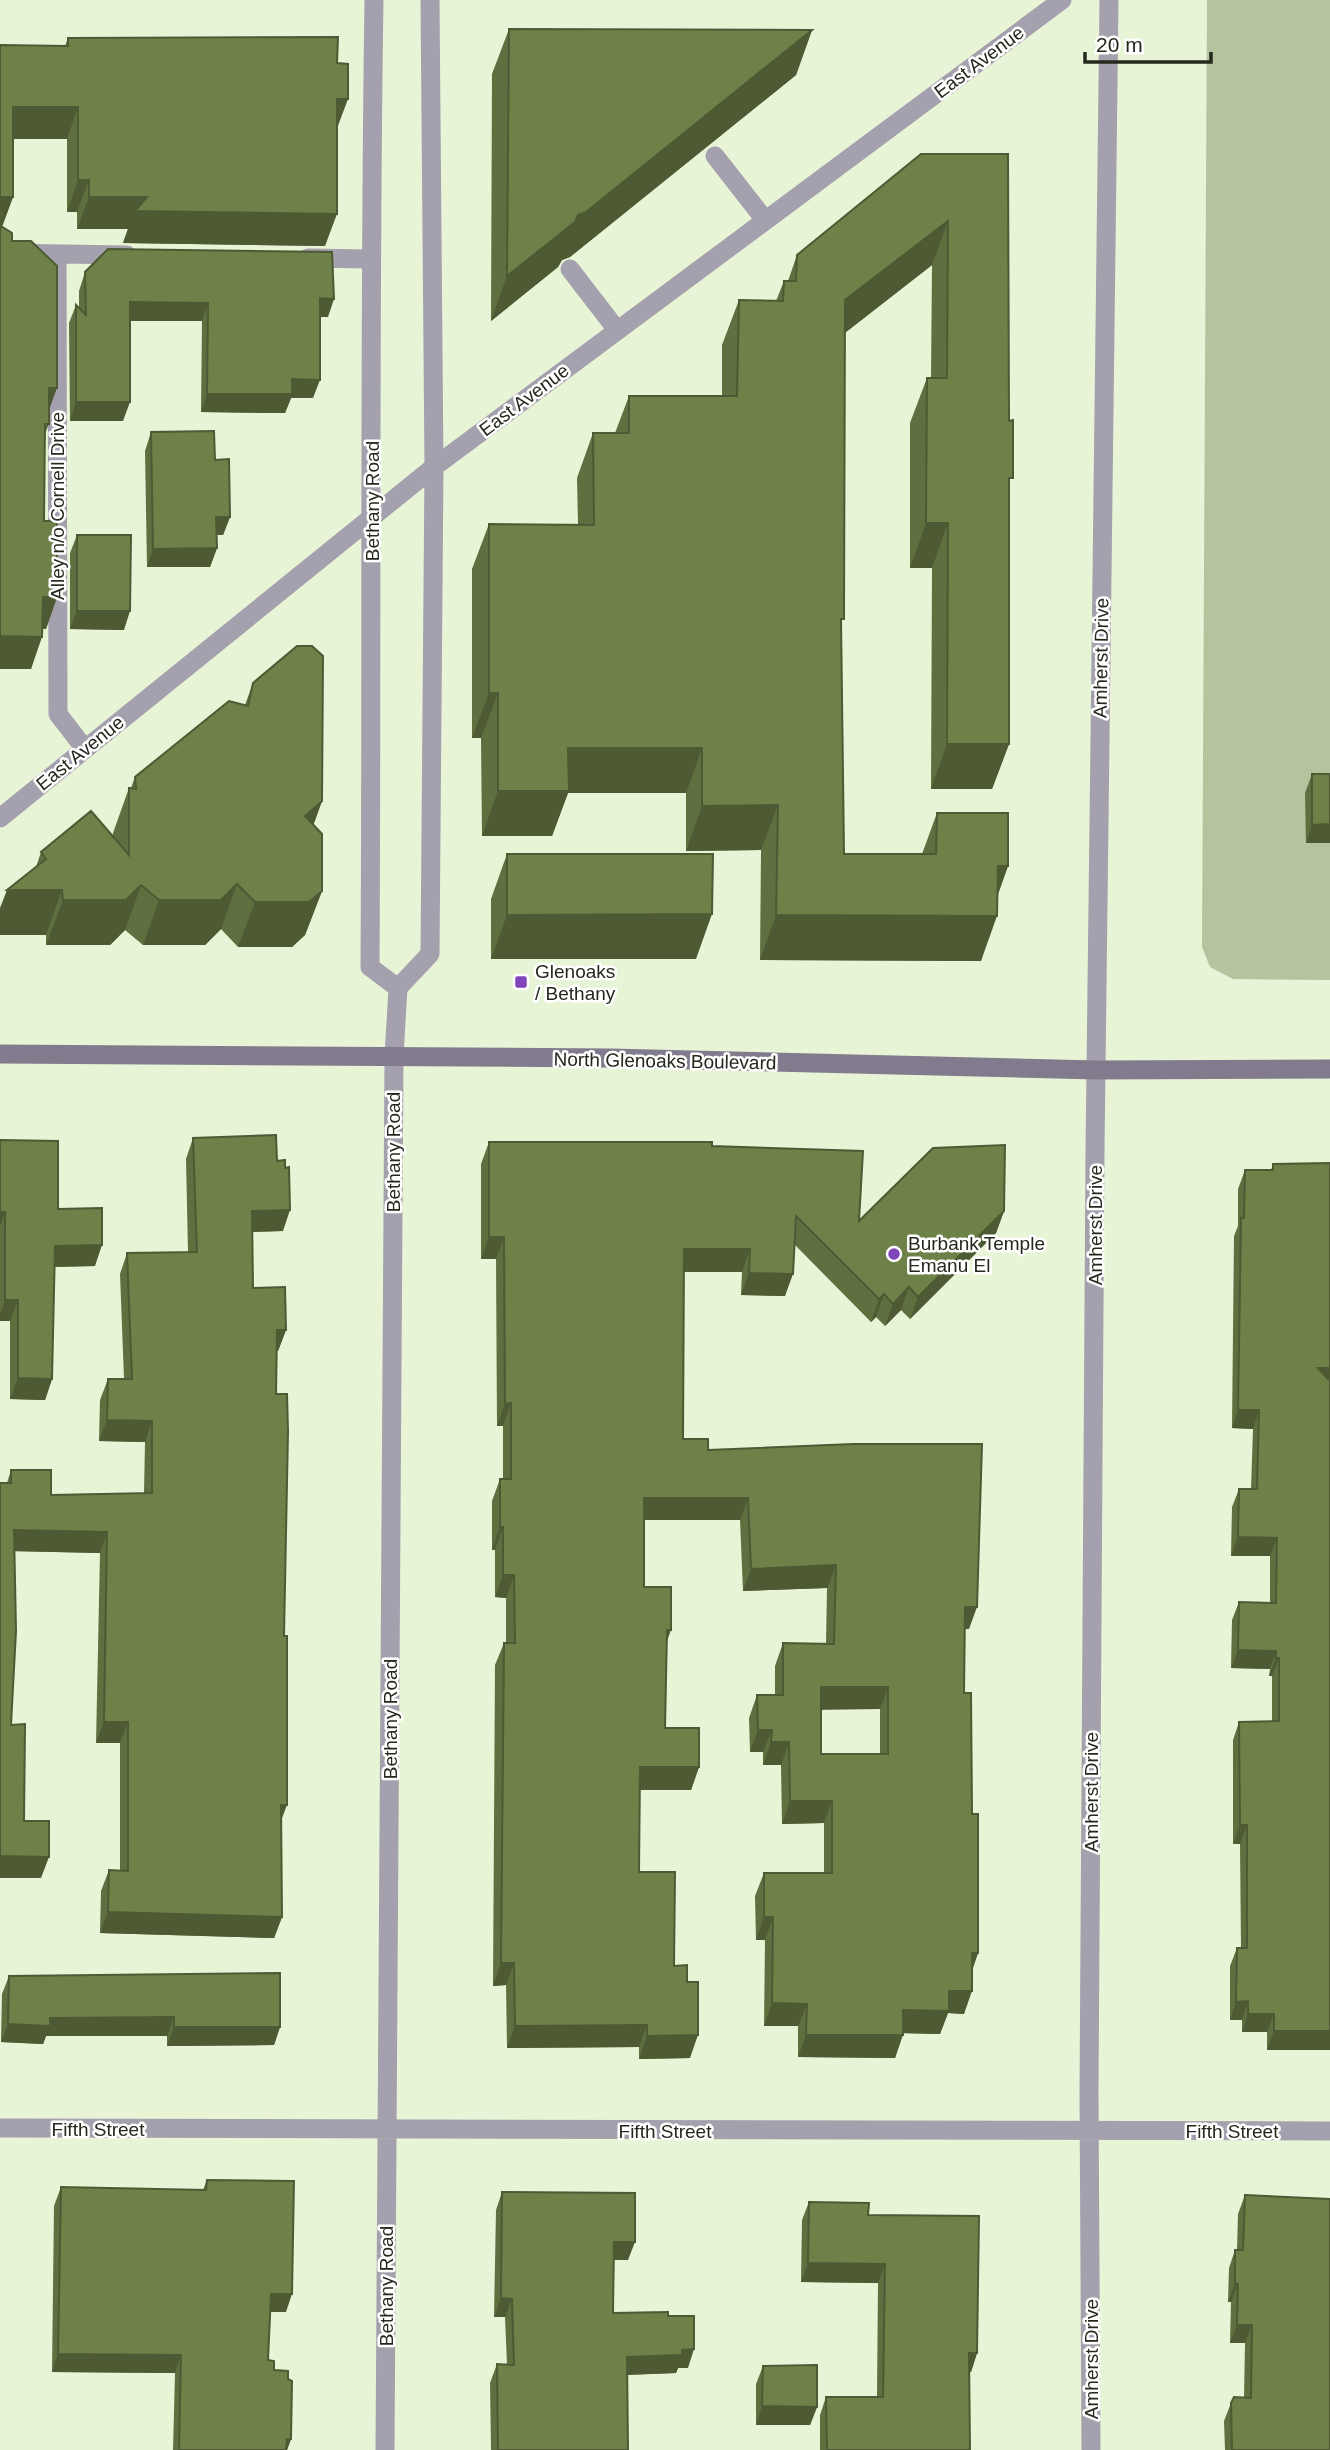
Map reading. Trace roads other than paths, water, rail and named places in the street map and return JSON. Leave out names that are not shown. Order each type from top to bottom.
[{"type":"main road","name":"North Glenoaks Boulevard","points":[[0,1054],[394,1056],[1096,1070],[1330,1069]]},
{"type":"street","name":"Bethany Road","points":[[374,0],[370,259],[373,519],[370,967],[398,988],[394,1056],[385,2450]]},
{"type":"street","points":[[398,988],[430,954],[434,467],[430,0]]},
{"type":"street","name":"East Avenue","points":[[0,817],[373,519],[434,467],[1062,0]]},
{"type":"street","name":"Amherst Drive","points":[[1091,2450],[1089,2130],[1096,1070],[1109,0]]},
{"type":"street","points":[[715,156],[765,220]]},
{"type":"street","points":[[0,253],[152,256]]},
{"type":"street","name":"Alley n/o Cornell Drive","points":[[57,254],[58,714],[85,749]]},
{"type":"street","points":[[286,258],[370,259]]},
{"type":"street","points":[[570,269],[617,330]]},
{"type":"street","name":"Fifth Street","points":[[0,2128],[1330,2132]]},
{"type":"place","name":"Glenoaks / Bethany","points":[[521,982]]},
{"type":"place","name":"Burbank Temple Emanu El","points":[[894,1254]]}]
